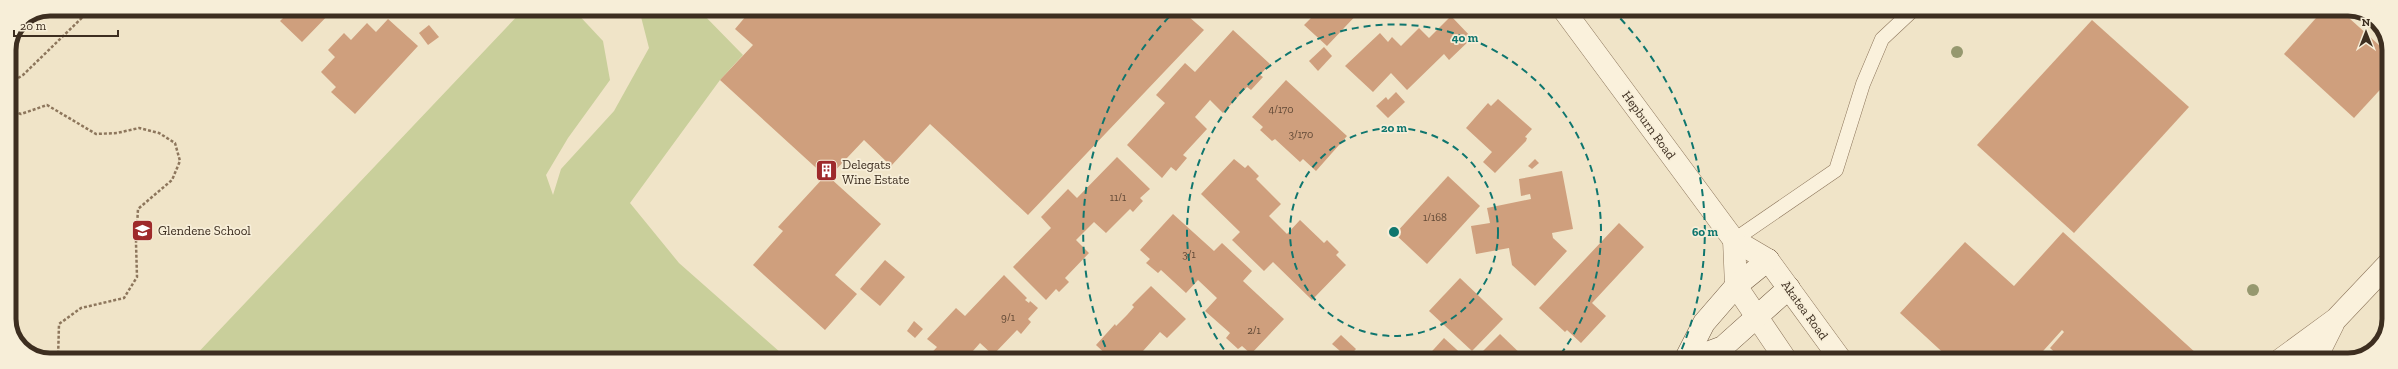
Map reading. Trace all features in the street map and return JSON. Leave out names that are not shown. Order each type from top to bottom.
[{"type":"street","name":"Hepburn Road","points":[[1568,16],[1734,240],[1768,260]]},
{"type":"street","points":[[1734,240],[1736,286],[1781,353]]},
{"type":"street","points":[[1690,353],[1704,323],[1736,286],[1768,260]]},
{"type":"street","name":"Akatea Road","points":[[1768,260],[1836,353]]},
{"type":"street","points":[[2290,353],[2336,319],[2382,270]]},
{"type":"street","points":[[1706,353],[1723,347],[1755,316],[1789,288]]},
{"type":"street","points":[[2319,353],[2336,319]]},
{"type":"lane","points":[[1734,240],[1836,170],[1863,84],[1882,39],[1907,16]]},
{"type":"path","points":[[16,79],[23,75],[84,16]]},
{"type":"path","points":[[16,112],[21,114],[47,105],[96,134],[117,133],[139,128],[159,133],[175,143],[180,162],[172,180],[138,209],[136,243],[137,277],[124,298],[81,308],[59,324],[58,353]]},
{"type":"green space","points":[[517,16],[580,16],[603,41],[610,80],[568,138],[546,175],[553,195],[561,169],[614,111],[649,48],[641,16],[705,16],[743,55],[720,80],[630,203],[679,263],[781,353],[198,353]]},
{"type":"building","points":[[285,16],[327,16],[302,42],[280,21]]},
{"type":"building","points":[[746,16],[1188,16],[1204,30],[1028,215],[930,124],[891,166],[864,140],[829,177],[881,224],[835,275],[857,294],[825,330],[753,265],[783,231],[778,227],[825,176],[720,80],[753,45],[735,29]]},
{"type":"building","points":[[1309,16],[1355,16],[1327,46],[1304,25],[1311,18]]},
{"type":"building","points":[[1451,16],[1472,38],[1449,60],[1444,54],[1407,90],[1391,73],[1373,92],[1345,66],[1380,33],[1388,42],[1392,37],[1401,46],[1419,28],[1429,38]]},
{"type":"building","points":[[2318,16],[2347,16],[2382,48],[2382,88],[2354,118],[2284,54]]},
{"type":"building","points":[[388,19],[418,46],[355,114],[331,92],[336,87],[321,72],[335,57],[328,50],[344,33],[351,40],[367,23],[376,32]]},
{"type":"building","points":[[2092,20],[2189,107],[2074,233],[1977,145]]},
{"type":"building","points":[[429,25],[439,37],[428,45],[419,33]]},
{"type":"building","points":[[1233,30],[1270,64],[1260,75],[1263,77],[1251,90],[1247,87],[1223,113],[1210,100],[1195,117],[1207,129],[1183,155],[1187,158],[1176,171],[1171,167],[1162,178],[1127,145],[1165,103],[1156,95],[1185,63],[1195,72]]},
{"type":"building","points":[[1324,47],[1332,56],[1318,71],[1309,61]]},
{"type":"building","points":[[1286,80],[1347,136],[1316,171],[1303,159],[1300,162],[1275,139],[1272,141],[1260,130],[1263,127],[1252,117]]},
{"type":"building","points":[[1396,92],[1405,102],[1388,118],[1376,106],[1386,97],[1388,100]]},
{"type":"building","points":[[1498,99],[1532,129],[1525,137],[1527,138],[1526,141],[1495,173],[1483,162],[1492,152],[1466,128],[1488,103],[1491,106]]},
{"type":"building","points":[[1117,157],[1150,189],[1140,198],[1143,201],[1133,212],[1130,209],[1106,233],[1094,222],[1076,240],[1089,253],[1065,278],[1069,282],[1059,292],[1056,289],[1046,300],[1013,267],[1051,228],[1041,217],[1068,189],[1077,198]]},
{"type":"building","points":[[1234,159],[1245,168],[1248,165],[1259,176],[1256,179],[1281,204],[1269,216],[1287,234],[1300,220],[1324,243],[1327,240],[1339,252],[1336,255],[1346,265],[1312,300],[1273,262],[1264,271],[1232,240],[1240,232],[1201,194]]},
{"type":"building","points":[[1535,159],[1539,163],[1532,169],[1528,166]]},
{"type":"building","points":[[1562,171],[1573,229],[1552,233],[1553,238],[1567,251],[1535,286],[1512,265],[1509,248],[1476,254],[1471,226],[1490,223],[1487,208],[1531,199],[1530,194],[1521,196],[1519,179]]},
{"type":"building","points":[[1448,176],[1480,206],[1427,264],[1395,234]]},
{"type":"building","points":[[1173,214],[1214,251],[1222,243],[1252,271],[1243,281],[1284,319],[1252,353],[1242,346],[1238,349],[1226,338],[1230,333],[1205,311],[1217,298],[1198,280],[1186,293],[1161,270],[1158,273],[1146,263],[1150,259],[1140,250]]},
{"type":"building","points":[[1619,223],[1644,247],[1592,303],[1606,316],[1581,343],[1567,330],[1565,332],[1539,308]]},
{"type":"building","points":[[2063,232],[2196,353],[2055,353],[2050,348],[2064,332],[2062,330],[2041,353],[1943,353],[1900,313],[1965,242],[2014,286]]},
{"type":"building","points":[[885,260],[905,277],[880,306],[860,289]]},
{"type":"building","points":[[1004,275],[1027,298],[1025,300],[1029,303],[1030,301],[1038,308],[1028,319],[1031,322],[1021,334],[1017,330],[995,353],[991,353],[980,343],[971,353],[931,353],[937,347],[927,339],[956,308],[965,316]]},
{"type":"building","points":[[1460,278],[1503,319],[1472,351],[1429,311]]},
{"type":"building","points":[[1151,286],[1186,319],[1167,338],[1160,332],[1143,351],[1145,353],[1105,353],[1096,345],[1115,324],[1116,326],[1127,315],[1134,307],[1132,305]]},
{"type":"building","points":[[914,321],[923,329],[915,338],[907,331]]},
{"type":"building","points":[[1500,334],[1520,353],[1481,353]]},
{"type":"building","points":[[1341,335],[1356,349],[1352,353],[1342,353],[1332,344]]},
{"type":"building","points":[[1444,338],[1460,353],[1430,353]]},
{"type":"place","name":"Delegats Wine Estate","points":[[827,171]]},
{"type":"place","name":"Glendene School","points":[[143,230]]}]
